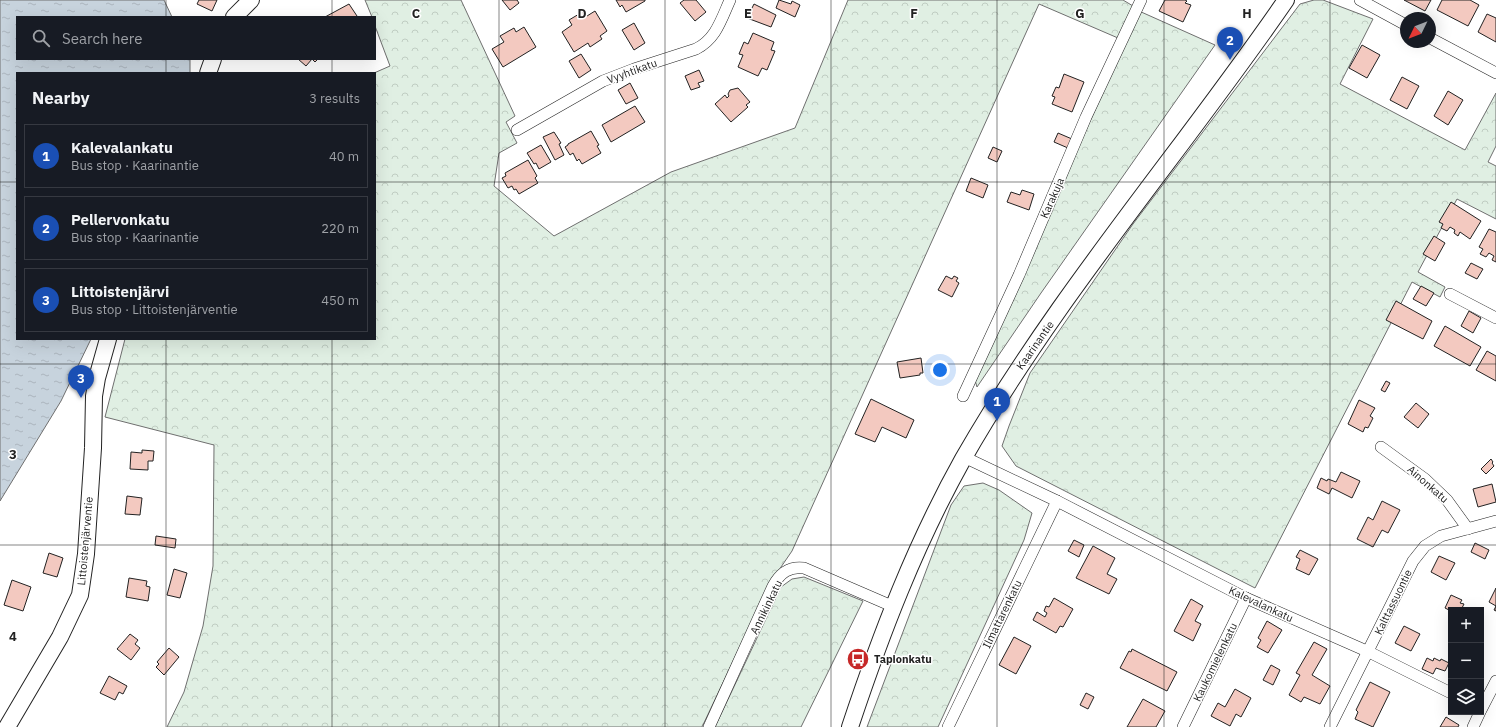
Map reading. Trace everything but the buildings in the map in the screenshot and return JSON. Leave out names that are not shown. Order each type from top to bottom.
[{"type":"main road","points":[[235,16],[251,0]]},
{"type":"main road","name":"Kaarinantie","points":[[850,727],[892,606],[923,538],[964,457],[1014,376],[1087,270],[1249,54],[1286,0]]},
{"type":"main road","points":[[208,72],[213,60]]},
{"type":"main road","name":"Littoistenjärventie","points":[[8,727],[60,637],[80,595],[86,554],[93,448],[94,396],[97,378],[108,340]]},
{"type":"street","name":"Vyyhtikatu","points":[[517,130],[603,81],[704,45],[716,30],[730,0]]},
{"type":"street","name":"Karakuja","points":[[963,396],[1019,275],[1086,117],[1140,0]]},
{"type":"street","points":[[1360,0],[1400,22]]},
{"type":"street","points":[[1436,41],[1496,73]]},
{"type":"street","points":[[1450,294],[1496,318]]},
{"type":"street","name":"Ainonkatu","points":[[1381,447],[1425,479],[1447,500],[1468,529]]},
{"type":"street","name":"Kalevalankatu","points":[[964,457],[1057,501],[1246,598],[1369,652],[1448,692]]},
{"type":"street","name":"Ilmattarenkatu","points":[[948,727],[1057,501]]},
{"type":"street","name":"Kalttassuontie","points":[[1330,727],[1414,561],[1425,546],[1441,536],[1496,521]]},
{"type":"street","name":"Annikinkatu","points":[[709,727],[773,586],[782,573],[797,567],[804,568],[892,606]]},
{"type":"street","name":"Kaukomielenkatu","points":[[1183,727],[1246,598]]},
{"type":"street","points":[[1484,704],[1496,681]]},
{"type":"street","points":[[1472,727],[1478,715]]},
{"type":"green space","points":[[365,0],[461,0],[515,116],[506,122],[517,143],[499,153],[494,186],[554,236],[671,172],[795,128],[848,0],[1123,0],[1133,6],[1118,38],[1039,4],[792,551],[770,583],[702,727],[167,727],[184,692],[203,626],[213,566],[214,445],[105,417],[125,340],[376,340],[376,72],[390,66],[376,29],[376,16],[372,16]]},
{"type":"green space","points":[[1314,0],[1323,0],[1373,19],[1340,84],[1465,150],[1496,93],[1496,146],[1488,162],[1496,166],[1496,219],[1457,199],[1418,272],[1445,287],[1440,297],[1412,282],[1255,588],[1016,466],[1002,446],[1030,373],[1133,224],[1300,4]]},
{"type":"green space","points":[[1139,11],[1215,45],[977,387],[975,380]]},
{"type":"green space","points":[[983,483],[999,490],[1032,513],[1024,540],[938,727],[867,727],[951,505],[964,486]]},
{"type":"green space","points":[[804,577],[863,601],[801,727],[715,727],[781,587],[792,579]]},
{"type":"water","points":[[0,0],[164,0],[172,16],[16,16],[16,60],[190,60],[190,72],[16,72],[16,340],[91,340],[61,401],[0,501]]},
{"type":"place","name":"Pellervonkatu","points":[[1230,60]]},
{"type":"place","name":"Littoistenjärvi","points":[[81,398]]},
{"type":"place","name":"Kalevalankatu","points":[[997,421]]},
{"type":"place","name":"Tapionkatu","points":[[858,659]]}]
